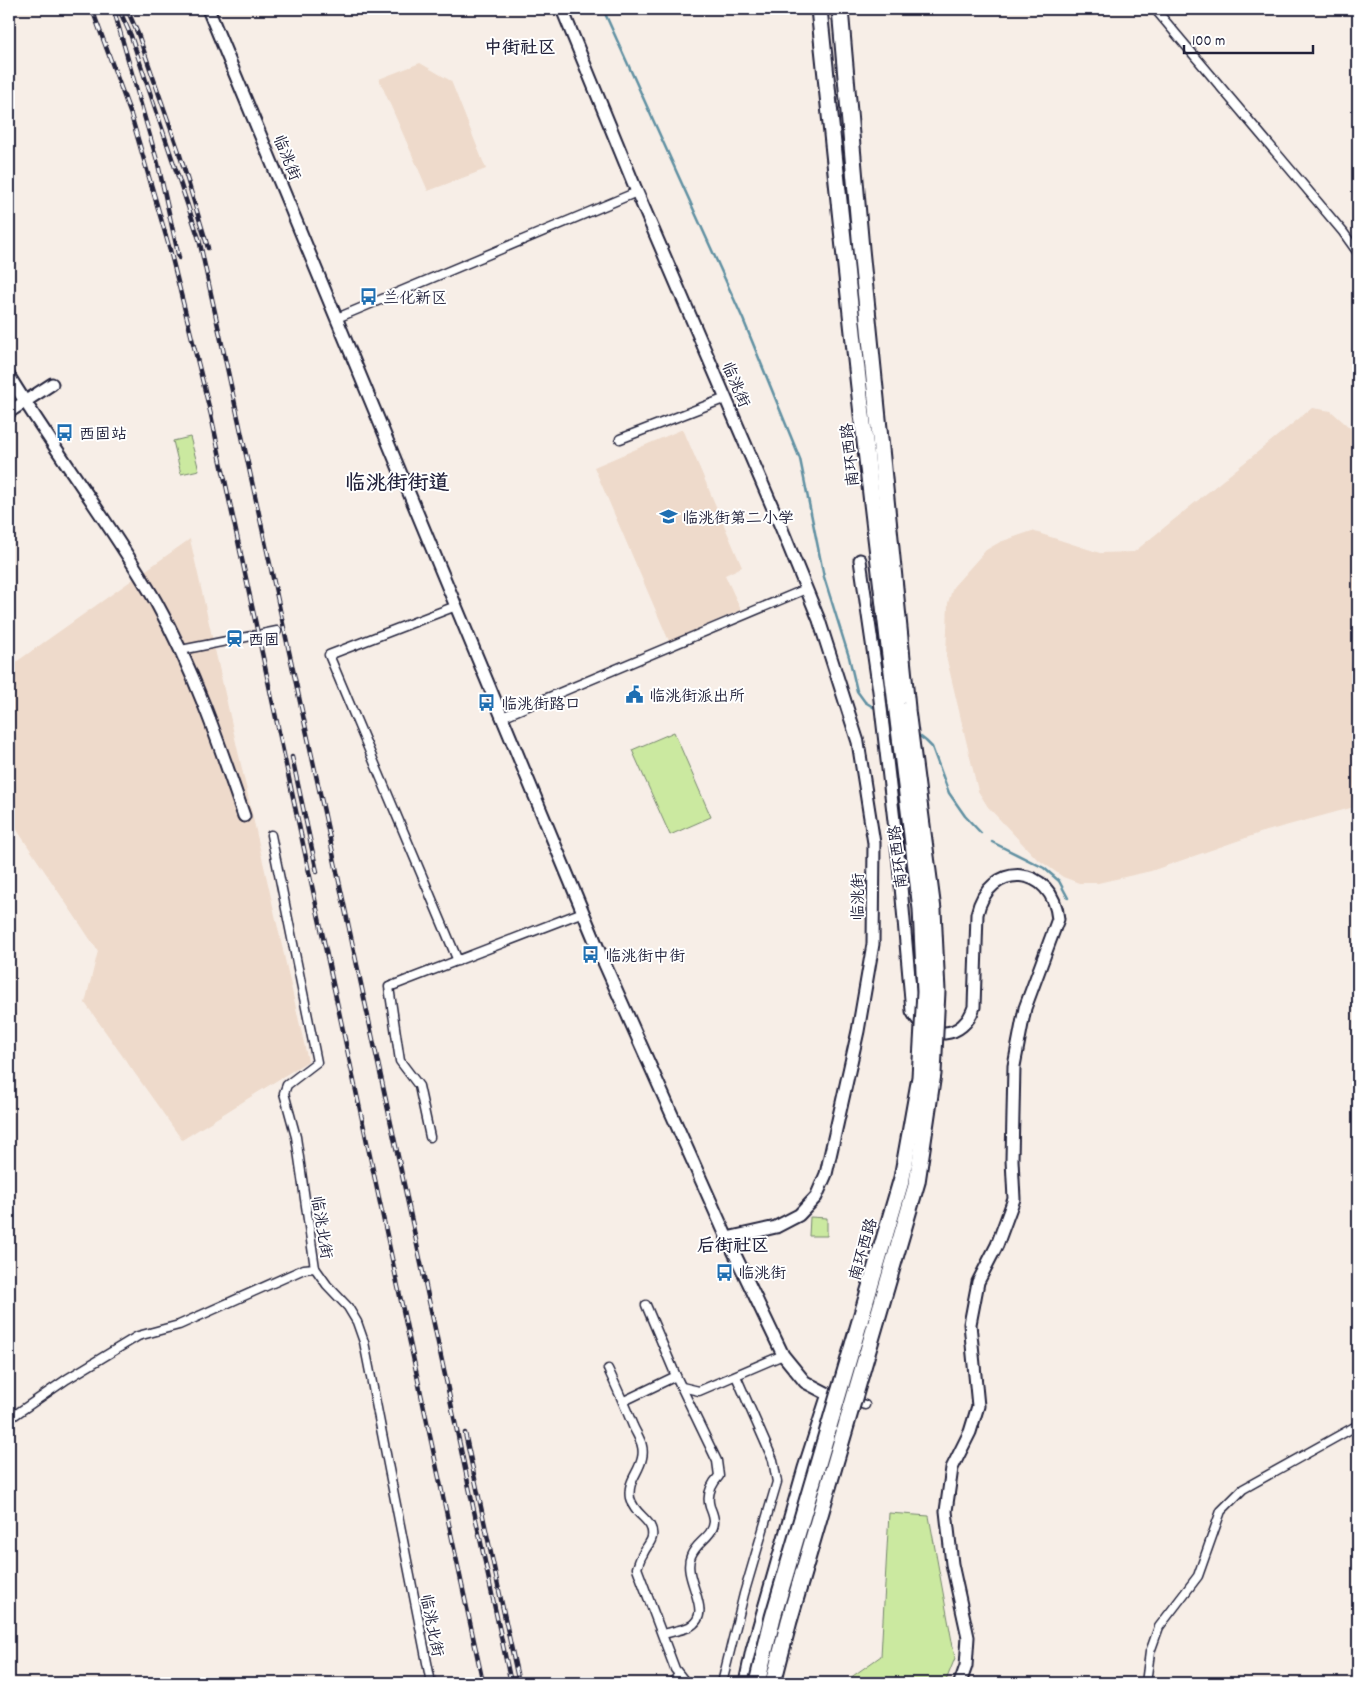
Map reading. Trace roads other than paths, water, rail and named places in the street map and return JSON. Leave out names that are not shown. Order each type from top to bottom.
[{"type":"highway","name":"南环西路","points":[[773,1683],[789,1621],[917,1182],[932,1074],[937,992],[933,910],[874,521],[843,251],[819,9]]},
{"type":"highway","name":"南环西路","points":[[757,1683],[773,1617],[902,1178],[920,1077],[925,992],[921,909],[840,9]]},
{"type":"street","name":"临洮街","points":[[208,9],[583,912],[727,1238],[783,1355],[804,1382],[828,1394]]},
{"type":"street","name":"临洮街","points":[[562,9],[637,192],[819,620],[858,742],[874,843],[873,944],[858,1031],[826,1174],[816,1197],[799,1215],[776,1227],[727,1238]]},
{"type":"street","points":[[1155,9],[1343,232],[1358,253]]},
{"type":"street","points":[[337,318],[637,192]]},
{"type":"street","points":[[9,376],[24,401],[110,526],[156,602],[181,650],[207,708],[244,816]]},
{"type":"street","points":[[9,412],[52,384]]},
{"type":"street","points":[[620,439],[726,398]]},
{"type":"street","points":[[860,560],[899,864],[912,1011],[917,1021],[925,1028],[934,1032],[945,1033],[955,1031],[971,1017],[974,1007],[977,914],[980,902],[986,891],[996,882],[1007,877],[1020,876],[1032,878],[1052,894],[1057,906],[1058,919],[1025,1008],[1014,1066],[1012,1160],[1014,1198],[997,1245],[978,1282],[970,1324],[978,1406],[970,1432],[952,1468],[946,1511],[952,1564],[968,1637],[966,1666],[960,1683]]},
{"type":"street","points":[[502,716],[806,589]]},
{"type":"street","points":[[456,606],[329,655],[458,961]]},
{"type":"street","points":[[181,650],[277,631]]},
{"type":"street","name":"临洮北街","points":[[271,835],[316,1062],[287,1085],[284,1093],[296,1137],[315,1268],[327,1285],[348,1307],[357,1322],[364,1342],[431,1683]]},
{"type":"street","points":[[430,1137],[419,1086],[400,1061],[389,987],[583,912]]},
{"type":"street","points":[[9,1419],[67,1379],[138,1336],[179,1325],[304,1269],[315,1268]]},
{"type":"street","points":[[646,1305],[676,1376],[716,1461],[719,1476],[710,1489],[708,1496],[714,1518],[712,1530],[696,1546],[690,1557],[688,1568],[690,1580],[700,1603],[698,1617],[690,1626],[663,1634]]},
{"type":"street","points":[[682,1387],[699,1391],[783,1355]]},
{"type":"street","points":[[608,1369],[643,1447],[642,1458],[630,1487],[630,1497],[634,1507],[640,1516],[650,1524],[652,1530],[650,1542],[642,1554],[637,1568],[675,1669],[686,1683]]},
{"type":"street","points":[[624,1401],[676,1376]]},
{"type":"street","points":[[722,1683],[744,1594],[778,1482],[772,1460],[736,1376]]},
{"type":"street","points":[[745,1683],[752,1650],[828,1394],[865,1405]]},
{"type":"street","points":[[1146,1683],[1150,1652],[1159,1627],[1198,1576],[1221,1511],[1243,1489],[1358,1425]]},
{"type":"street","points":[[672,1683],[679,1674]]},
{"type":"waterway","points":[[603,9],[743,319],[800,459],[824,577],[849,657],[857,691],[865,702],[878,710]]},
{"type":"waterway","points":[[917,734],[932,747],[949,793],[965,816],[981,833]]},
{"type":"waterway","points":[[992,842],[1044,868],[1059,881],[1068,898]]},
{"type":"railway","points":[[92,9],[131,115],[170,250],[211,415],[483,1683]]},
{"type":"railway","points":[[119,9],[131,36],[199,239],[511,1683]]},
{"type":"railway","points":[[127,9],[138,34],[179,152],[208,248]]},
{"type":"railway","points":[[115,14],[158,164],[179,258]]},
{"type":"railway","points":[[292,757],[317,872]]},
{"type":"railway","points":[[465,1433],[519,1683]]},
{"type":"place","name":"兰化新区","points":[[369,297]]},
{"type":"place","name":"西固站","points":[[65,433]]},
{"type":"place","name":"临洮街第二小学","points":[[668,517]]},
{"type":"place","name":"西固","points":[[234,639]]},
{"type":"place","name":"临洮街派出所","points":[[635,695]]},
{"type":"place","name":"临洮街路口","points":[[487,703]]},
{"type":"place","name":"临洮街中街","points":[[591,955]]},
{"type":"place","name":"临洮街","points":[[724,1272]]},
{"type":"district","name":"中街社区","points":[[520,47]]},
{"type":"district","name":"临洮街街道","points":[[397,482]]},
{"type":"district","name":"后街社区","points":[[733,1245]]}]
